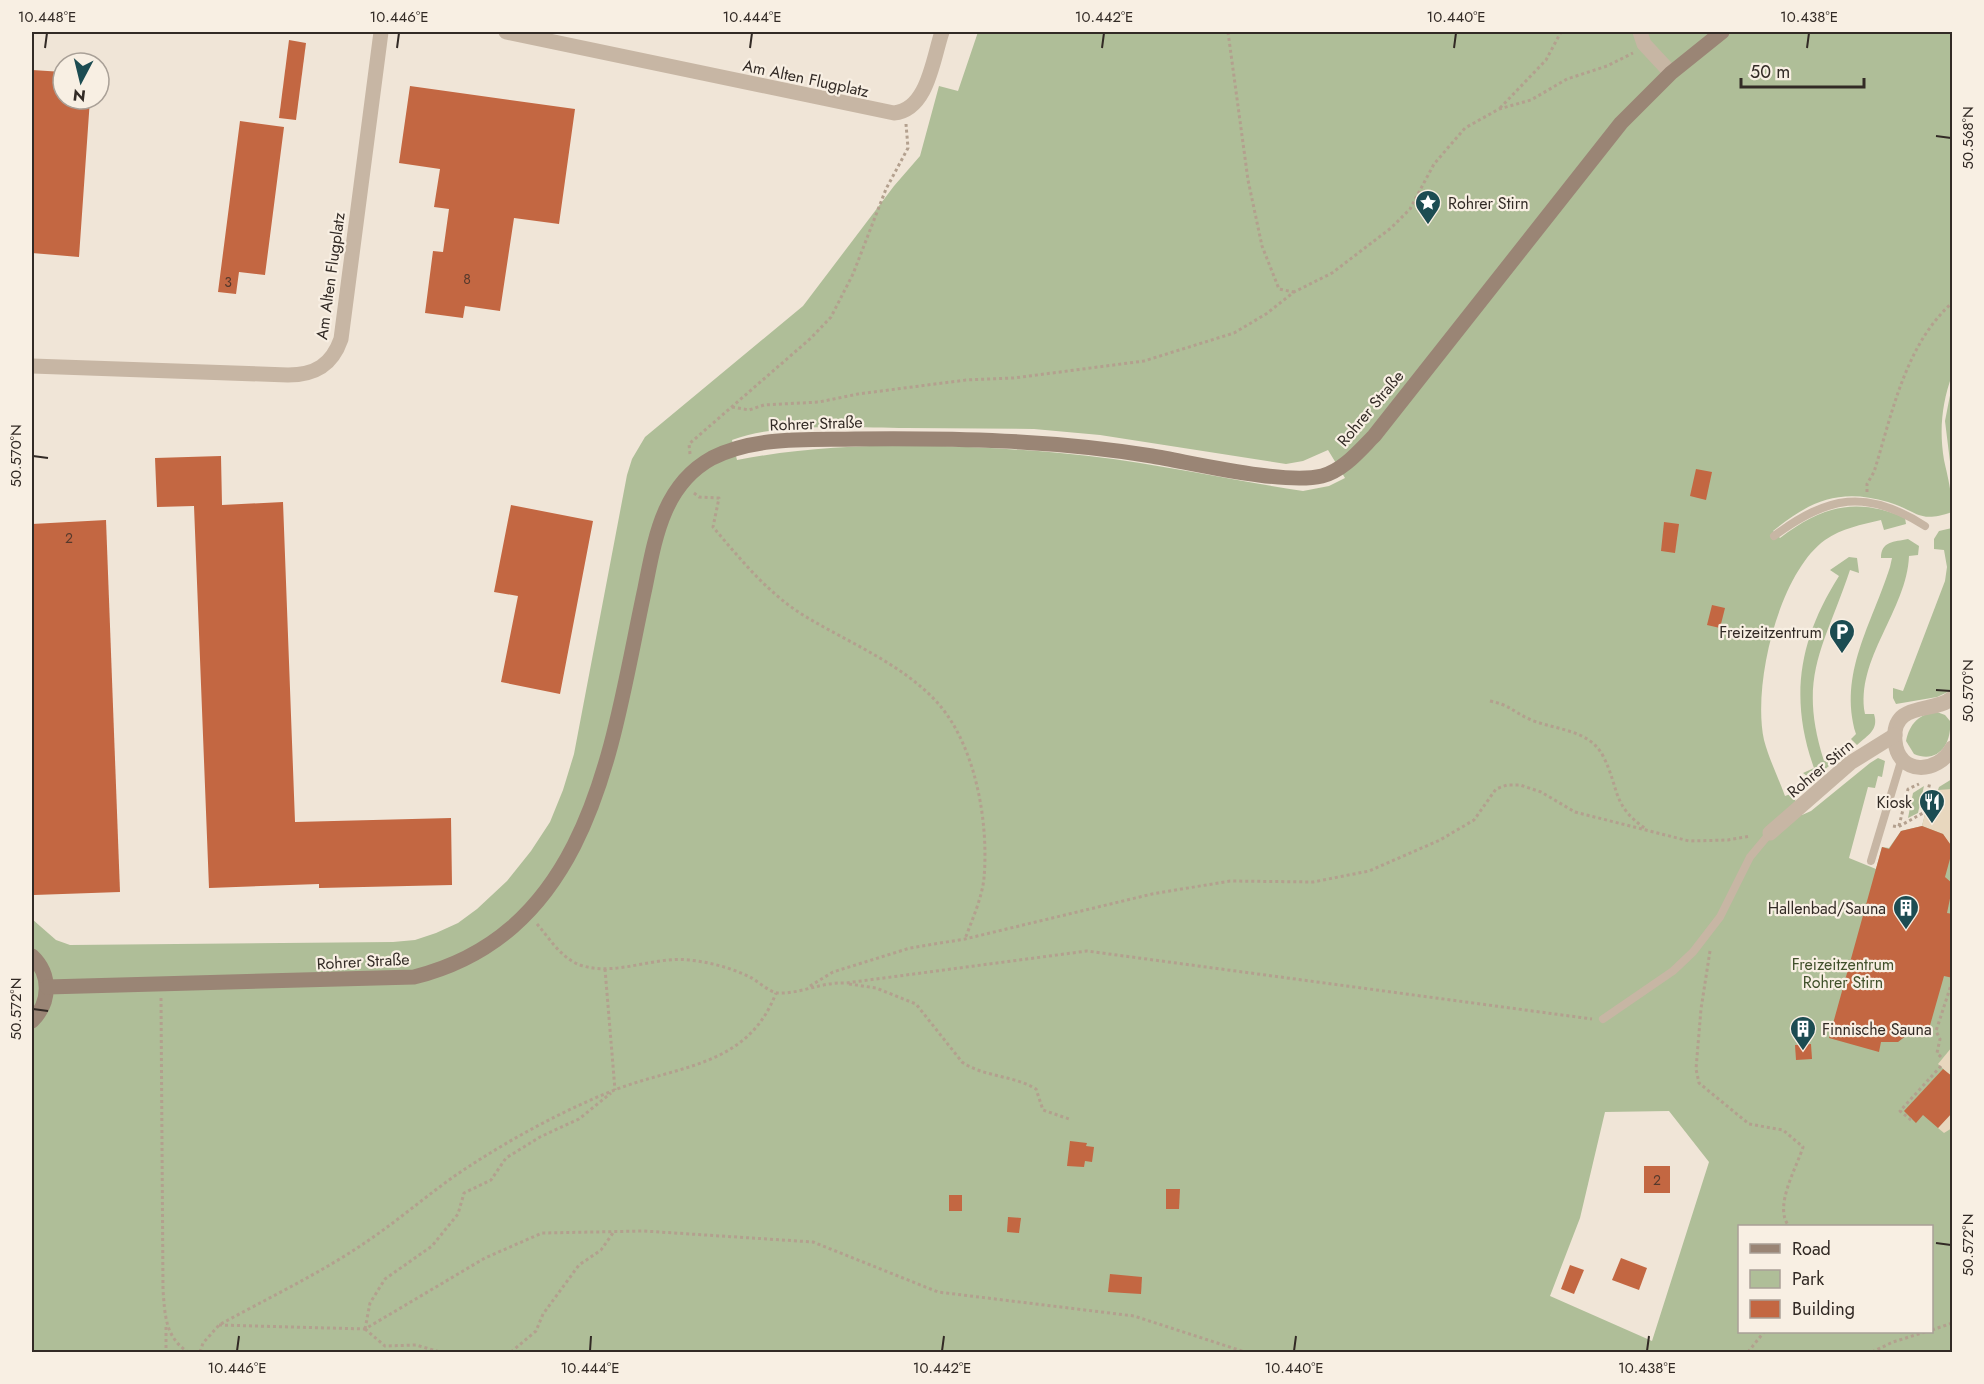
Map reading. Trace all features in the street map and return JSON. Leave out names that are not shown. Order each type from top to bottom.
[{"type":"main road","name":"Rohrer Straße","points":[[47,987],[414,977],[448,968],[484,949],[527,913],[573,851],[595,801],[622,700],[660,519],[677,489],[694,471],[726,452],[765,443],[938,438],[1041,442],[1117,450],[1294,478],[1325,476],[1351,459],[1374,435],[1621,123],[1671,73],[1722,32]]},
{"type":"main road","points":[[32,956],[43,970],[47,987],[41,1009],[32,1021]]},
{"type":"street","name":"Am Alten Flugplatz","points":[[506,32],[876,111],[905,112]]},
{"type":"street","points":[[905,112],[912,108],[922,93],[942,32]]},
{"type":"street","name":"Am Alten Flugplatz","points":[[32,366],[288,375],[314,372],[324,366],[338,350],[341,339],[382,33]]},
{"type":"street","points":[[1642,38],[1671,73]]},
{"type":"street","name":"Rohrer Stirn","points":[[1770,833],[1850,763],[1895,735],[1902,718],[1909,712],[1953,698]]},
{"type":"street","points":[[1895,735],[1897,750],[1909,764],[1933,767],[1943,762],[1953,748]]},
{"type":"lane","points":[[1774,536],[1798,518],[1823,506],[1839,502],[1868,503],[1898,511],[1925,526]]},
{"type":"lane","points":[[1871,861],[1902,758]]},
{"type":"lane","points":[[1603,1019],[1673,971],[1709,932],[1734,892],[1750,857],[1770,833]]},
{"type":"path","points":[[1228,32],[1248,180],[1262,246],[1279,289],[1294,292]]},
{"type":"path","points":[[1499,110],[1546,60],[1561,32]]},
{"type":"path","points":[[731,407],[749,410],[764,405],[819,402],[858,394],[966,380],[1014,378],[1144,361],[1233,333],[1266,314],[1294,292],[1332,273],[1391,228],[1410,209],[1434,164],[1464,128],[1499,110],[1531,100],[1567,79],[1607,66],[1642,38]]},
{"type":"path","points":[[905,112],[908,148],[886,189],[840,300],[831,316],[811,338],[689,444],[694,471],[690,491],[699,496],[719,498],[713,527],[769,589],[806,617],[905,676],[935,699],[957,734],[972,764],[983,834],[984,879],[965,939]]},
{"type":"path","points":[[1868,503],[1867,484],[1874,472],[1910,363],[1927,334],[1953,303]]},
{"type":"path","points":[[1490,701],[1509,706],[1527,718],[1587,738],[1603,754],[1622,810],[1648,831]]},
{"type":"path","points":[[1882,824],[1898,827],[1923,813],[1930,779],[1908,789],[1898,827]]},
{"type":"path","points":[[806,988],[833,972],[910,948],[965,939],[1152,894],[1230,881],[1313,882],[1369,871],[1440,840],[1474,820],[1496,789],[1507,785],[1520,785],[1541,792],[1575,812],[1689,841],[1728,840],[1770,833]]},
{"type":"path","points":[[527,913],[561,954],[580,965],[605,969],[687,959],[719,964],[750,977],[776,993],[827,982],[876,988],[916,1004],[962,1062],[971,1068],[1022,1080],[1036,1089],[1043,1110],[1069,1119]]},
{"type":"path","points":[[1709,932],[1712,942],[1701,1009],[1697,1077],[1708,1092],[1744,1121],[1756,1127],[1784,1130],[1803,1147],[1785,1196],[1788,1225]]},
{"type":"path","points":[[846,983],[1087,951],[1565,1017],[1603,1019]]},
{"type":"path","points":[[605,969],[615,1090]]},
{"type":"path","points":[[1941,1057],[1937,1053],[1940,1039],[1936,1031],[1953,982]]},
{"type":"path","points":[[160,984],[163,1290],[166,1353]]},
{"type":"path","points":[[200,1353],[203,1343],[219,1325],[368,1241],[468,1167],[549,1120],[615,1090],[712,1059],[740,1045],[767,1017],[776,993]]},
{"type":"path","points":[[1911,1120],[1900,1111],[1941,1066]]},
{"type":"path","points":[[365,1329],[370,1303],[385,1279],[432,1246],[458,1214],[464,1193],[491,1180],[506,1158],[540,1137],[579,1119],[615,1090]]},
{"type":"path","points":[[219,1325],[365,1329],[485,1258],[542,1233],[644,1231],[813,1242],[938,1292],[1134,1316],[1245,1353]]},
{"type":"path","points":[[510,1353],[536,1331],[543,1314],[579,1265],[601,1250],[614,1232]]},
{"type":"path","points":[[1933,1330],[1953,1323]]},
{"type":"path","points":[[166,1325],[175,1341],[188,1353]]},
{"type":"path","points":[[365,1329],[385,1346],[416,1345],[440,1353]]},
{"type":"path","points":[[1748,1353],[1763,1333]]},
{"type":"path","points":[[1872,1353],[1893,1342],[1922,1333]]},
{"type":"green space","name":"Freizeitzentrum Rohrer Stirn","points":[[978,32],[1952,32],[1952,375],[1944,406],[1942,449],[1951,492],[1952,512],[1932,517],[1918,515],[1888,502],[1871,498],[1840,497],[1813,505],[1773,531],[1780,538],[1795,527],[1824,512],[1854,506],[1887,511],[1905,518],[1906,524],[1884,530],[1881,520],[1852,527],[1825,540],[1809,556],[1794,577],[1782,603],[1773,632],[1766,661],[1761,717],[1766,747],[1785,796],[1796,792],[1795,806],[1802,815],[1811,811],[1870,763],[1878,758],[1885,761],[1882,777],[1878,776],[1875,788],[1868,787],[1849,858],[1876,869],[1882,847],[1889,848],[1901,831],[1922,826],[1925,814],[1937,808],[1934,802],[1939,787],[1952,779],[1952,1352],[32,1352],[32,919],[56,940],[70,945],[393,942],[415,940],[436,933],[458,923],[477,909],[507,881],[531,851],[550,822],[563,790],[574,754],[627,475],[632,459],[645,437],[803,306],[894,186],[920,156],[939,86],[958,91]],"holes":[[[795,428],[1034,429],[1100,435],[1286,464],[1303,461],[1328,450],[1345,478],[1329,486],[1303,491],[1091,456],[980,447],[898,446],[816,449],[737,460],[732,440],[751,434]],[[1669,1111],[1709,1162],[1652,1341],[1550,1296],[1580,1218],[1605,1112]]]},
{"type":"green space","points":[[1952,385],[1950,430],[1952,478],[1945,421]]},
{"type":"green space","points":[[1952,528],[1952,690],[1937,697],[1896,704],[1893,698],[1893,688],[1903,691],[1945,581],[1947,567],[1944,550],[1934,549],[1934,539],[1939,531]]},
{"type":"green space","points":[[1908,539],[1919,546],[1918,555],[1909,556],[1900,596],[1867,674],[1864,694],[1865,714],[1874,714],[1875,724],[1871,732],[1857,745],[1851,739],[1856,734],[1851,691],[1859,649],[1890,567],[1892,558],[1881,558],[1882,552],[1889,543]]},
{"type":"green space","points":[[1849,557],[1857,558],[1859,573],[1850,570],[1823,642],[1814,684],[1813,706],[1816,732],[1824,761],[1833,757],[1835,761],[1812,780],[1803,773],[1814,768],[1806,742],[1802,717],[1800,693],[1802,669],[1815,623],[1825,599],[1839,576],[1830,570]]},
{"type":"green space","points":[[1937,712],[1945,715],[1950,721],[1946,745],[1930,756],[1914,754],[1906,741],[1910,729],[1916,720]]},
{"type":"green space","points":[[1924,786],[1918,813],[1908,818],[1913,793]]},
{"type":"shaded area","points":[[1952,789],[1952,848],[1943,834],[1922,826],[1925,814],[1937,808],[1934,802],[1938,790]]},
{"type":"shaded area","points":[[1952,1047],[1952,1077],[1938,1064]]},
{"type":"shaded area","points":[[1952,1112],[1952,1128],[1944,1133],[1938,1128]]},
{"type":"building","points":[[289,40],[306,43],[296,120],[279,118]]},
{"type":"building","points":[[32,70],[51,71],[51,111],[89,111],[79,257],[32,253]]},
{"type":"building","points":[[410,86],[575,109],[559,224],[514,218],[500,311],[465,306],[463,318],[425,313],[433,251],[443,252],[449,209],[434,207],[440,169],[399,163]]},
{"type":"building","points":[[240,121],[284,127],[265,275],[239,272],[236,294],[218,292]]},
{"type":"building","points":[[221,456],[222,505],[283,502],[295,822],[451,818],[452,885],[319,888],[319,884],[209,888],[194,506],[157,507],[155,458]]},
{"type":"building","points":[[1696,469],[1712,472],[1706,500],[1690,496]]},
{"type":"building","points":[[511,505],[593,521],[560,694],[501,682],[518,596],[494,592]]},
{"type":"building","points":[[106,520],[120,892],[34,895],[32,524]]},
{"type":"building","points":[[1664,522],[1679,524],[1675,553],[1661,551]]},
{"type":"building","points":[[1712,605],[1725,608],[1720,628],[1707,625]]},
{"type":"building","name":"Hallenbad/Sauna","points":[[1922,826],[1943,834],[1953,848],[1945,877],[1953,884],[1947,913],[1953,914],[1953,978],[1944,976],[1927,1036],[1911,1032],[1898,1042],[1881,1042],[1879,1052],[1829,1038],[1882,847],[1889,849],[1901,831]]},
{"type":"building","name":"Finnische Sauna","points":[[1811,1044],[1812,1059],[1796,1060],[1795,1045]]},
{"type":"building","points":[[1943,1069],[1953,1077],[1953,1112],[1938,1128],[1923,1115],[1916,1123],[1904,1111]]},
{"type":"building","points":[[1070,1141],[1087,1143],[1086,1146],[1094,1147],[1092,1162],[1085,1161],[1084,1167],[1067,1166]]},
{"type":"building","points":[[1644,1166],[1670,1166],[1670,1193],[1644,1193]]},
{"type":"building","points":[[1166,1189],[1180,1189],[1179,1209],[1166,1209]]},
{"type":"building","points":[[949,1195],[962,1195],[962,1211],[949,1211]]},
{"type":"building","points":[[1008,1217],[1021,1218],[1019,1233],[1007,1232]]},
{"type":"building","points":[[1621,1258],[1647,1268],[1639,1290],[1612,1280]]},
{"type":"building","points":[[1570,1265],[1584,1270],[1574,1294],[1561,1289]]},
{"type":"building","points":[[1110,1274],[1142,1277],[1141,1294],[1108,1292]]},
{"type":"place","name":"Rohrer Stirn","points":[[1428,226]]},
{"type":"place","name":"Freizeitzentrum","points":[[1842,655]]},
{"type":"place","name":"Kiosk","points":[[1932,825]]},
{"type":"place","name":"Hallenbad/Sauna","points":[[1906,931]]},
{"type":"place","name":"Finnische Sauna","points":[[1803,1052]]}]
